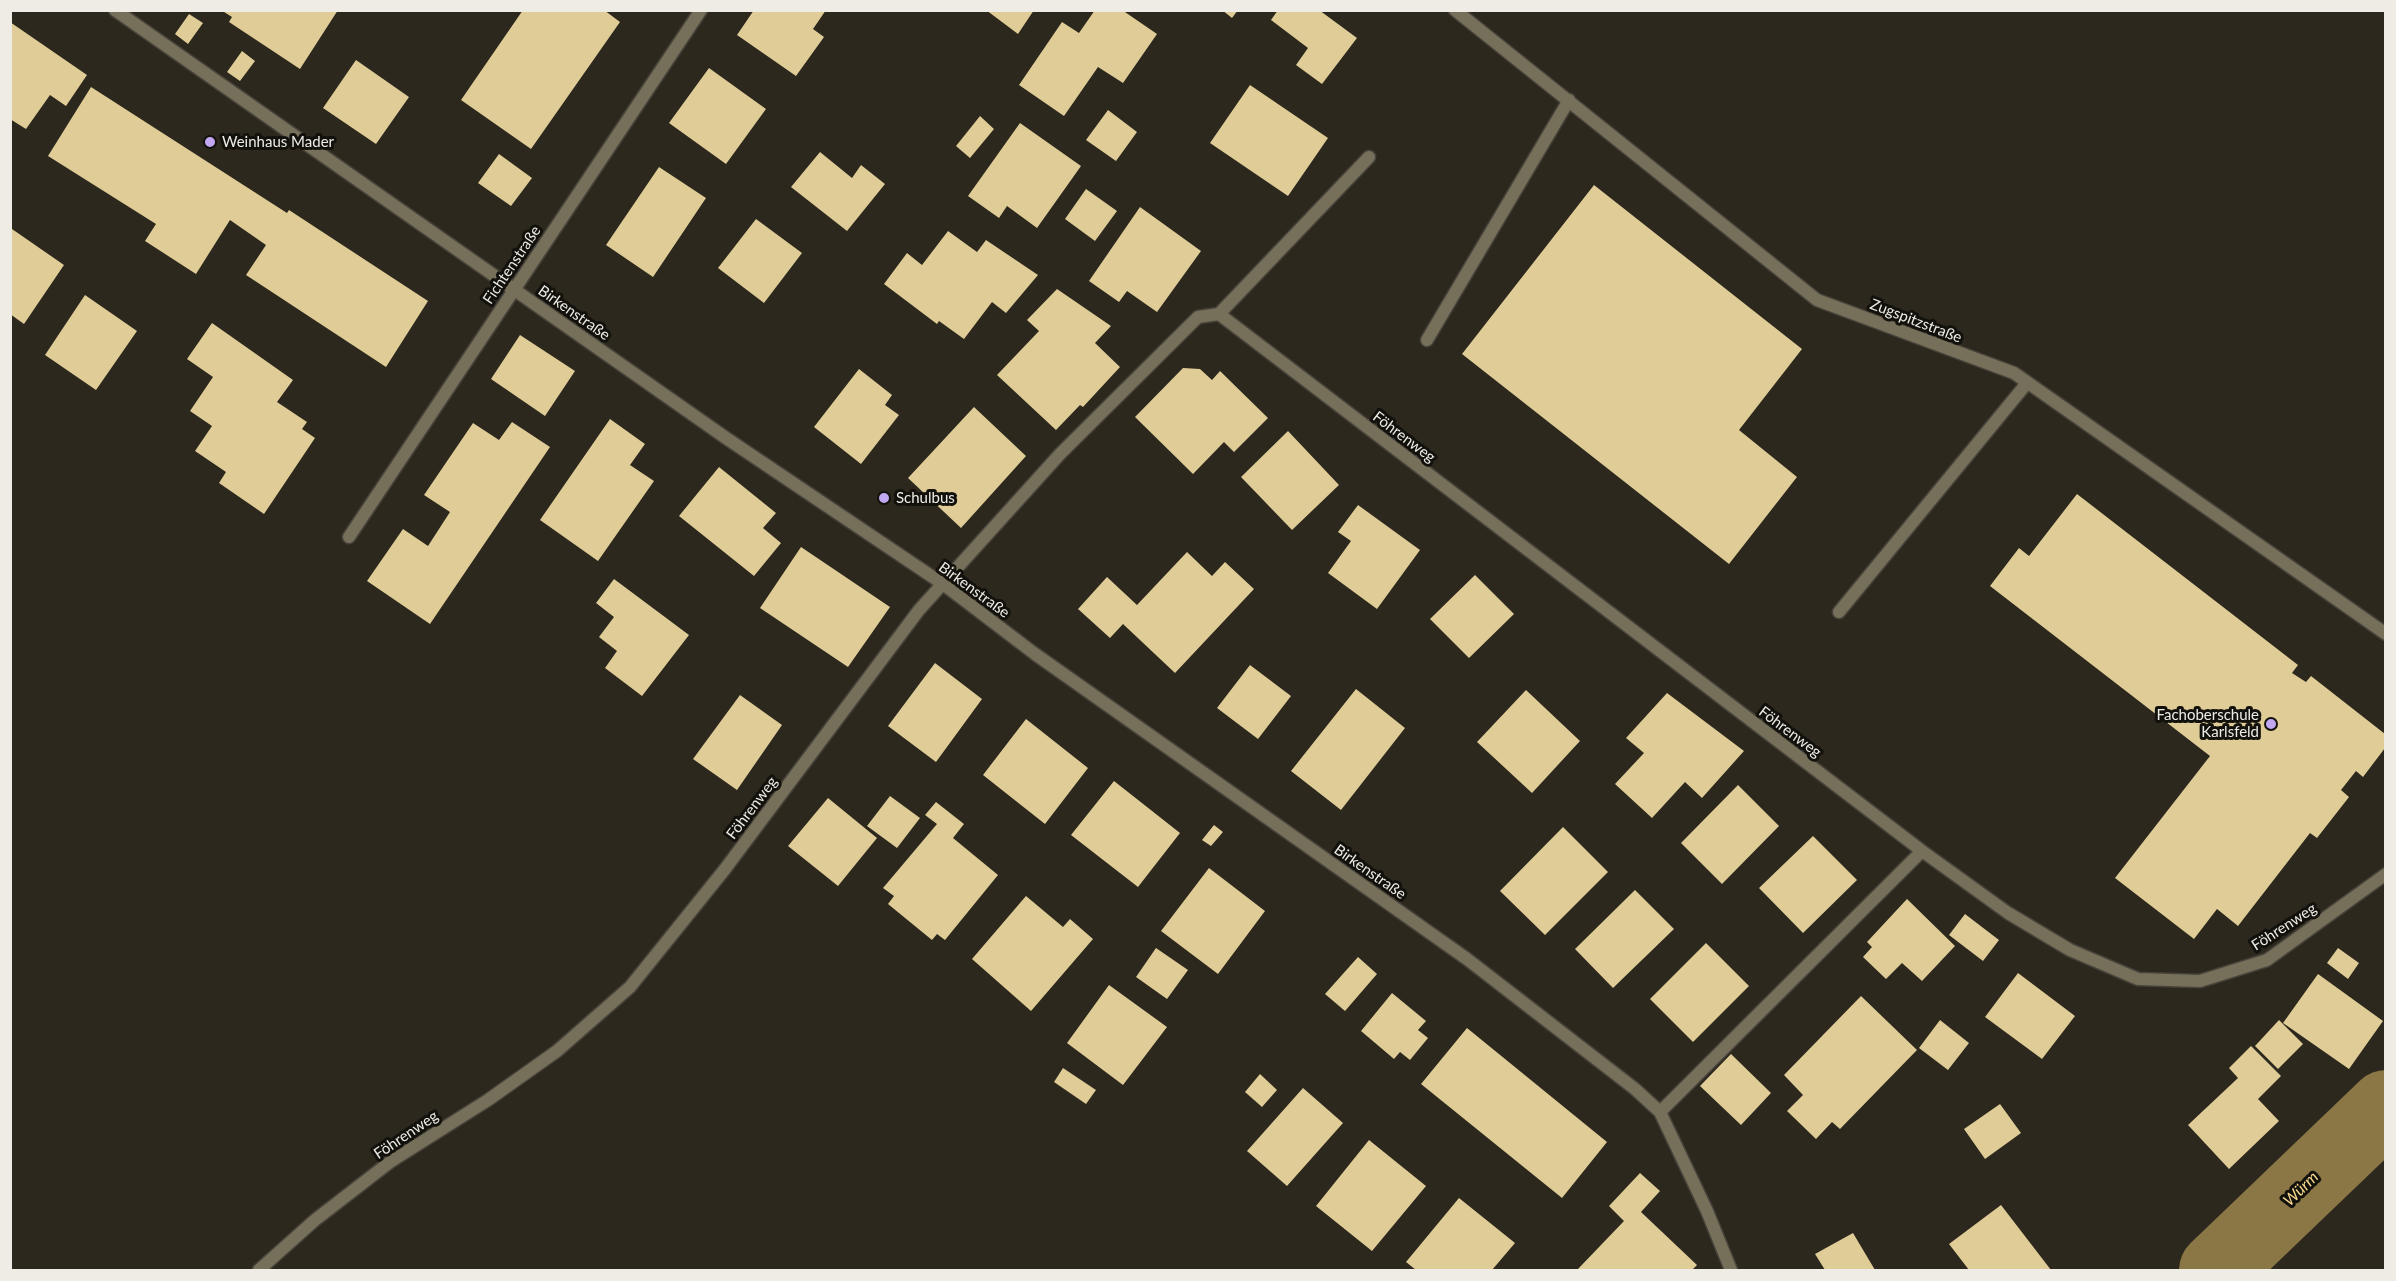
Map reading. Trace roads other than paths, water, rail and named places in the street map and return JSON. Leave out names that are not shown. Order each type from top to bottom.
[{"type":"street","name":"Birkenstraße","points":[[115,10],[736,445],[944,584],[1035,654],[1467,959],[1635,1089],[1660,1113],[1707,1211],[1731,1270]]},
{"type":"street","name":"Fichtenstraße","points":[[349,537],[701,10]]},
{"type":"street","name":"Zugspitzstraße","points":[[1455,10],[1817,300],[2014,374],[2385,634]]},
{"type":"street","points":[[1426,340],[1569,100]]},
{"type":"street","name":"Föhrenweg","points":[[260,1270],[315,1220],[390,1161],[488,1100],[557,1051],[630,987],[725,870],[919,610],[1060,454],[1198,317],[1219,314],[1369,157]]},
{"type":"street","name":"Föhrenweg","points":[[1219,314],[1922,851],[2008,913],[2070,950],[2138,979],[2200,981],[2267,960],[2385,874]]},
{"type":"street","points":[[1839,612],[2027,383]]},
{"type":"street","points":[[1660,1113],[1922,851]]},
{"type":"waterway","name":"Würm","points":[[2216,1270],[2386,1107]]},
{"type":"place","name":"Weinhaus Mader","points":[[210,142]]},
{"type":"place","name":"Schulbus","points":[[884,498]]},
{"type":"place","name":"Fachoberschule Karlsfeld","points":[[2271,724]]}]
